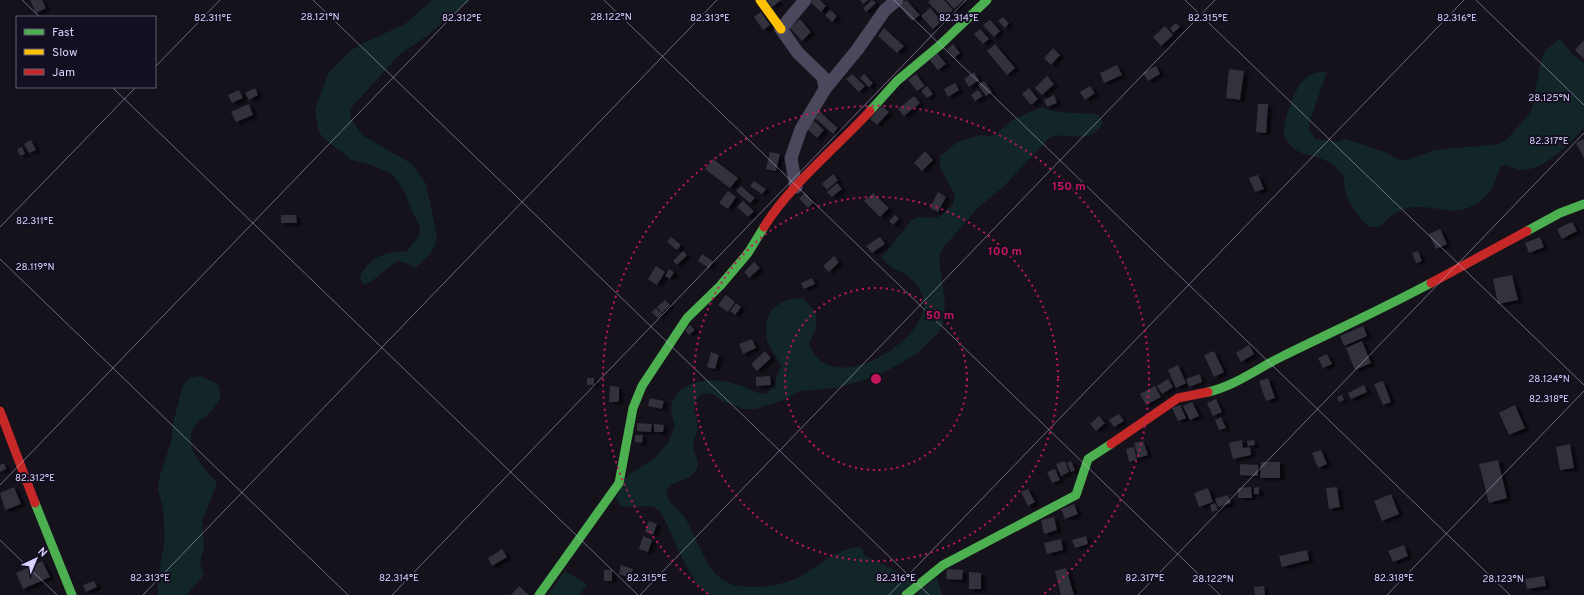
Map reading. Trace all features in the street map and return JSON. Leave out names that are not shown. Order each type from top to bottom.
[{"type":"street","points":[[760,0],[798,53],[823,78],[825,88]]},
{"type":"street","points":[[781,29],[805,0]]},
{"type":"street","points":[[796,187],[791,158],[801,129],[825,88],[857,50],[885,10],[897,0]]},
{"type":"street","points":[[539,595],[619,483],[631,414],[642,386],[687,318],[720,286],[748,253],[772,214],[796,187],[847,136],[897,81],[940,45],[987,0]]},
{"type":"street","points":[[906,595],[943,565],[1076,495],[1088,459],[1178,398],[1221,389],[1281,357],[1394,303],[1560,213],[1584,204]]},
{"type":"street","points":[[0,411],[72,595]]},
{"type":"green space","points":[[432,0],[470,0],[427,36],[400,54],[351,108],[350,117],[362,135],[412,164],[426,184],[437,236],[435,246],[430,254],[415,268],[406,263],[397,261],[372,281],[363,285],[360,277],[368,264],[379,256],[385,254],[407,251],[419,236],[420,227],[404,190],[393,175],[372,165],[352,160],[322,137],[318,128],[315,109],[329,72],[350,51],[367,41],[404,25]]},
{"type":"green space","points":[[1560,38],[1573,55],[1584,63],[1584,128],[1556,155],[1532,169],[1523,170],[1502,165],[1489,192],[1478,202],[1468,208],[1458,210],[1427,207],[1404,209],[1394,214],[1379,227],[1369,227],[1359,216],[1348,198],[1344,184],[1344,176],[1332,164],[1298,151],[1286,139],[1284,126],[1297,90],[1311,75],[1318,72],[1327,72],[1310,120],[1309,130],[1315,139],[1336,142],[1346,139],[1387,153],[1397,159],[1407,160],[1435,150],[1499,144],[1507,139],[1527,117],[1532,109],[1541,60],[1545,51]]},
{"type":"green space","points":[[1042,107],[1056,112],[1098,114],[1103,123],[1097,130],[1085,136],[1050,137],[1004,186],[977,209],[943,248],[939,257],[945,304],[943,324],[938,333],[918,353],[878,376],[835,388],[800,391],[784,400],[755,409],[744,409],[724,402],[712,394],[702,393],[697,399],[694,408],[697,431],[693,446],[698,463],[697,469],[690,476],[672,485],[667,490],[667,497],[681,513],[691,528],[710,567],[727,583],[737,586],[759,587],[783,583],[801,576],[836,554],[851,548],[859,547],[863,550],[864,555],[916,581],[900,595],[710,595],[695,581],[660,511],[652,506],[622,507],[616,499],[623,481],[630,474],[655,458],[668,443],[675,425],[671,410],[673,400],[685,387],[703,381],[722,381],[735,384],[761,394],[766,394],[773,387],[781,366],[767,341],[766,330],[769,314],[783,302],[796,298],[803,298],[816,313],[816,328],[809,344],[820,361],[837,367],[857,366],[878,358],[898,345],[913,330],[922,313],[923,297],[919,288],[911,279],[896,270],[881,258],[912,220],[917,217],[937,218],[953,205],[955,195],[940,167],[940,156],[956,143],[980,135],[989,136],[996,134],[1012,120]]},
{"type":"green space","points":[[200,376],[218,384],[221,397],[210,413],[196,424],[192,432],[191,440],[192,448],[200,463],[217,483],[202,521],[204,548],[200,563],[204,575],[186,595],[158,595],[158,578],[165,538],[163,508],[158,489],[159,479],[171,442],[173,423],[183,385],[190,378]]},
{"type":"green space","points":[[565,571],[587,584],[580,595],[547,595]]},
{"type":"green space","points":[[937,577],[942,595],[915,595]]},
{"type":"building","points":[[30,0],[42,0],[46,8],[36,13]]},
{"type":"building","points":[[766,0],[781,0],[772,7]]},
{"type":"building","points":[[813,0],[820,0],[826,6],[821,12],[811,2]]},
{"type":"building","points":[[860,0],[868,0],[863,4]]},
{"type":"building","points":[[872,0],[876,3],[866,12],[863,8]]},
{"type":"building","points":[[906,0],[920,15],[912,21],[899,6]]},
{"type":"building","points":[[931,0],[944,0],[953,10],[944,19],[928,2]]},
{"type":"building","points":[[946,0],[964,0],[954,9]]},
{"type":"building","points":[[930,8],[942,21],[933,29],[921,16]]},
{"type":"building","points":[[830,10],[837,16],[832,22],[825,15]]},
{"type":"building","points":[[761,12],[770,25],[763,30],[754,17]]},
{"type":"building","points":[[1003,17],[1009,23],[1005,28],[998,21]]},
{"type":"building","points":[[800,19],[811,32],[802,41],[790,28]]},
{"type":"building","points":[[990,20],[1000,31],[994,37],[983,25]]},
{"type":"building","points":[[1176,23],[1180,27],[1173,33],[1170,28]]},
{"type":"building","points":[[1165,26],[1173,35],[1161,46],[1153,37]]},
{"type":"building","points":[[884,28],[904,46],[897,53],[878,36]]},
{"type":"building","points":[[980,29],[989,39],[983,44],[974,34]]},
{"type":"building","points":[[1584,40],[1584,59],[1575,50]]},
{"type":"building","points":[[953,44],[960,53],[954,58],[947,49]]},
{"type":"building","points":[[995,44],[1015,68],[1007,75],[987,51]]},
{"type":"building","points":[[1053,48],[1060,55],[1051,65],[1044,58]]},
{"type":"building","points":[[937,53],[946,64],[938,70],[930,60]]},
{"type":"building","points":[[1117,65],[1122,75],[1104,83],[1100,73]]},
{"type":"building","points":[[1156,66],[1160,74],[1148,81],[1143,73]]},
{"type":"building","points":[[1229,69],[1244,71],[1240,100],[1226,98]]},
{"type":"building","points":[[974,72],[979,80],[969,87],[964,79]]},
{"type":"building","points":[[852,74],[865,86],[859,92],[846,79]]},
{"type":"building","points":[[864,74],[873,83],[869,87],[860,78]]},
{"type":"building","points":[[916,74],[925,86],[917,91],[908,80]]},
{"type":"building","points":[[1047,76],[1054,84],[1042,95],[1035,88]]},
{"type":"building","points":[[984,81],[992,92],[986,96],[978,85]]},
{"type":"building","points":[[955,83],[959,90],[948,97],[944,89]]},
{"type":"building","points":[[927,86],[933,94],[927,98],[921,91]]},
{"type":"building","points":[[1090,86],[1095,93],[1085,100],[1080,92]]},
{"type":"building","points":[[255,88],[258,95],[249,100],[245,93]]},
{"type":"building","points":[[1029,88],[1038,99],[1031,105],[1022,94]]},
{"type":"building","points":[[239,90],[243,98],[232,103],[228,95]]},
{"type":"building","points":[[978,90],[983,96],[975,101],[971,95]]},
{"type":"building","points":[[1054,95],[1057,103],[1047,107],[1044,100]]},
{"type":"building","points":[[914,96],[920,103],[904,116],[898,109]]},
{"type":"building","points":[[249,104],[253,115],[236,122],[231,112]]},
{"type":"building","points":[[1258,104],[1268,104],[1266,133],[1256,132]]},
{"type":"building","points":[[882,106],[889,112],[877,125],[870,119]]},
{"type":"building","points":[[820,112],[838,128],[833,134],[815,118]]},
{"type":"building","points":[[814,121],[824,130],[817,138],[807,129]]},
{"type":"building","points":[[1584,139],[1584,158],[1576,143]]},
{"type":"building","points":[[31,140],[36,150],[29,153],[24,144]]},
{"type":"building","points":[[22,147],[25,154],[20,156],[17,149]]},
{"type":"building","points":[[925,151],[933,160],[922,171],[914,163]]},
{"type":"building","points":[[770,152],[780,154],[776,171],[766,169]]},
{"type":"building","points":[[713,159],[738,178],[730,188],[705,169]]},
{"type":"building","points":[[833,174],[838,180],[827,190],[822,184]]},
{"type":"building","points":[[1258,175],[1264,189],[1255,192],[1249,178]]},
{"type":"building","points":[[754,181],[766,189],[762,194],[750,186]]},
{"type":"building","points":[[837,183],[842,189],[832,197],[827,192]]},
{"type":"building","points":[[741,186],[755,198],[750,203],[736,191]]},
{"type":"building","points":[[728,191],[736,197],[728,209],[719,203]]},
{"type":"building","points":[[938,192],[946,197],[938,212],[930,208]]},
{"type":"building","points":[[805,193],[813,203],[808,208],[799,198]]},
{"type":"building","points":[[873,193],[889,208],[880,217],[864,201]]},
{"type":"building","points":[[743,201],[754,211],[748,217],[737,207]]},
{"type":"building","points":[[281,215],[296,215],[297,223],[281,223]]},
{"type":"building","points":[[895,215],[899,219],[893,225],[889,221]]},
{"type":"building","points":[[1572,222],[1577,231],[1562,239],[1557,229]]},
{"type":"building","points":[[1440,229],[1447,244],[1436,249],[1429,234]]},
{"type":"building","points":[[671,237],[681,245],[677,250],[667,242]]},
{"type":"building","points":[[880,237],[885,244],[872,253],[866,246]]},
{"type":"building","points":[[1540,237],[1544,247],[1529,253],[1525,243]]},
{"type":"building","points":[[683,251],[687,255],[677,265],[673,261]]},
{"type":"building","points":[[1418,251],[1422,261],[1416,263],[1412,253]]},
{"type":"building","points":[[702,254],[713,261],[709,268],[698,261]]},
{"type":"building","points":[[834,256],[839,262],[829,272],[823,266]]},
{"type":"building","points":[[754,262],[760,268],[749,278],[744,272]]},
{"type":"building","points":[[656,266],[665,272],[657,285],[648,279]]},
{"type":"building","points":[[669,269],[674,272],[670,279],[665,276]]},
{"type":"building","points":[[1512,275],[1518,300],[1498,304],[1493,279]]},
{"type":"building","points":[[812,278],[815,284],[804,289],[801,283]]},
{"type":"building","points":[[726,295],[735,302],[728,312],[718,305]]},
{"type":"building","points":[[665,300],[670,305],[662,313],[657,307]]},
{"type":"building","points":[[736,303],[741,307],[735,315],[730,311]]},
{"type":"building","points":[[656,308],[662,314],[658,318],[651,312]]},
{"type":"building","points":[[690,325],[695,330],[689,335],[685,330]]},
{"type":"building","points":[[1363,326],[1367,336],[1344,346],[1340,336]]},
{"type":"building","points":[[752,339],[756,348],[743,354],[739,344]]},
{"type":"building","points":[[1362,341],[1371,363],[1355,370],[1346,348]]},
{"type":"building","points":[[1249,345],[1254,354],[1241,362],[1236,353]]},
{"type":"building","points":[[765,351],[771,358],[757,371],[751,364]]},
{"type":"building","points":[[1214,351],[1224,372],[1214,377],[1204,355]]},
{"type":"building","points":[[711,352],[719,355],[715,369],[707,367]]},
{"type":"building","points":[[1327,354],[1332,364],[1323,368],[1318,358]]},
{"type":"building","points":[[1178,365],[1186,383],[1176,388],[1168,370]]},
{"type":"building","points":[[1200,374],[1202,382],[1189,387],[1186,379]]},
{"type":"building","points":[[770,376],[771,385],[756,386],[756,377]]},
{"type":"building","points":[[587,378],[594,378],[594,385],[587,385]]},
{"type":"building","points":[[1268,378],[1275,398],[1266,401],[1259,381]]},
{"type":"building","points":[[1168,379],[1173,387],[1162,394],[1157,386]]},
{"type":"building","points":[[1383,381],[1391,402],[1383,405],[1374,384]]},
{"type":"building","points":[[1364,385],[1367,392],[1351,399],[1348,393]]},
{"type":"building","points":[[610,386],[619,387],[619,402],[609,402]]},
{"type":"building","points":[[1155,386],[1161,397],[1146,405],[1140,394]]},
{"type":"building","points":[[1342,395],[1344,400],[1339,402],[1337,397]]},
{"type":"building","points":[[650,398],[664,401],[662,409],[648,406]]},
{"type":"building","points":[[1216,399],[1222,412],[1213,416],[1207,403]]},
{"type":"building","points":[[1192,402],[1199,416],[1190,420],[1183,406]]},
{"type":"building","points":[[1180,405],[1186,418],[1178,421],[1172,408]]},
{"type":"building","points":[[1515,405],[1525,428],[1509,435],[1499,413]]},
{"type":"building","points":[[1119,414],[1124,421],[1114,427],[1109,420]]},
{"type":"building","points":[[1099,416],[1105,423],[1096,431],[1090,424]]},
{"type":"building","points":[[1221,417],[1226,428],[1219,430],[1215,420]]},
{"type":"building","points":[[637,423],[652,424],[651,432],[637,431]]},
{"type":"building","points":[[654,424],[664,425],[663,432],[654,432]]},
{"type":"building","points":[[635,435],[643,435],[642,443],[635,442]]},
{"type":"building","points":[[1242,440],[1243,448],[1250,447],[1251,455],[1233,459],[1229,443]]},
{"type":"building","points":[[1254,440],[1255,445],[1248,446],[1247,441]]},
{"type":"building","points":[[1143,441],[1148,455],[1138,458],[1134,443]]},
{"type":"building","points":[[1570,444],[1574,468],[1560,470],[1556,447]]},
{"type":"building","points":[[1134,447],[1137,460],[1129,462],[1126,449]]},
{"type":"building","points":[[1321,450],[1327,464],[1318,468],[1312,453]]},
{"type":"building","points":[[1498,460],[1507,498],[1489,503],[1479,464]]},
{"type":"building","points":[[1065,461],[1069,472],[1061,476],[1056,464]]},
{"type":"building","points":[[1071,461],[1075,470],[1071,472],[1067,463]]},
{"type":"building","points":[[1261,462],[1280,462],[1280,478],[1260,478]]},
{"type":"building","points":[[4,463],[6,469],[0,472],[0,465]]},
{"type":"building","points":[[1240,464],[1258,465],[1258,476],[1240,475]]},
{"type":"building","points":[[1055,469],[1060,480],[1052,483],[1047,472]]},
{"type":"building","points":[[14,487],[21,504],[5,510],[0,493]]},
{"type":"building","points":[[1251,487],[1252,498],[1238,498],[1238,488]]},
{"type":"building","points":[[1259,487],[1259,494],[1254,494],[1254,488]]},
{"type":"building","points":[[1337,487],[1340,507],[1329,509],[1326,488]]},
{"type":"building","points":[[1208,488],[1213,502],[1199,507],[1194,493]]},
{"type":"building","points":[[1028,489],[1035,502],[1028,506],[1021,492]]},
{"type":"building","points":[[1391,494],[1399,514],[1382,521],[1374,501]]},
{"type":"building","points":[[1228,495],[1231,503],[1218,507],[1215,499]]},
{"type":"building","points":[[1215,503],[1218,510],[1212,512],[1210,505]]},
{"type":"building","points":[[1074,504],[1078,514],[1065,519],[1061,509]]},
{"type":"building","points":[[1054,517],[1057,530],[1044,534],[1041,520]]},
{"type":"building","points":[[649,521],[657,524],[653,535],[645,532]]},
{"type":"building","points":[[643,536],[652,540],[648,552],[639,549]]},
{"type":"building","points":[[1086,536],[1088,544],[1075,548],[1072,540]]},
{"type":"building","points":[[1061,539],[1063,550],[1047,554],[1044,543]]},
{"type":"building","points":[[1404,545],[1408,556],[1393,562],[1388,551]]},
{"type":"building","points":[[502,549],[507,557],[492,566],[488,558]]},
{"type":"building","points":[[1307,550],[1309,560],[1282,567],[1279,556]]},
{"type":"building","points":[[42,561],[50,577],[23,589],[16,573]]},
{"type":"building","points":[[621,565],[633,569],[630,578],[619,574]]},
{"type":"building","points":[[1066,568],[1074,595],[1061,595],[1055,571]]},
{"type":"building","points":[[947,569],[963,570],[962,580],[946,579]]},
{"type":"building","points":[[604,570],[612,570],[612,581],[604,581]]},
{"type":"building","points":[[969,572],[981,573],[981,589],[969,589]]},
{"type":"building","points":[[1544,576],[1546,586],[1527,589],[1525,579]]},
{"type":"building","points":[[94,581],[97,587],[86,592],[83,585]]},
{"type":"building","points":[[519,586],[529,595],[511,595]]},
{"type":"building","points":[[1264,586],[1265,595],[1255,595],[1254,587]]},
{"type":"traffic: fast","points":[[870,111],[897,81],[940,45],[987,0]]},
{"type":"traffic: fast","points":[[1527,231],[1560,213],[1584,204]]},
{"type":"traffic: fast","points":[[539,595],[619,483],[633,408],[642,386],[687,318],[720,286],[748,253],[764,227]]},
{"type":"traffic: fast","points":[[1208,392],[1228,386],[1283,356],[1431,283]]},
{"type":"traffic: fast","points":[[906,595],[943,565],[1076,495],[1088,459],[1111,444]]},
{"type":"traffic: fast","points":[[35,503],[72,595]]},
{"type":"traffic: slow","points":[[760,0],[781,29]]},
{"type":"traffic: jam","points":[[764,227],[787,196],[870,111]]},
{"type":"traffic: jam","points":[[1431,283],[1527,231]]},
{"type":"traffic: jam","points":[[1111,444],[1178,398],[1208,392]]},
{"type":"traffic: jam","points":[[0,411],[35,503]]}]
